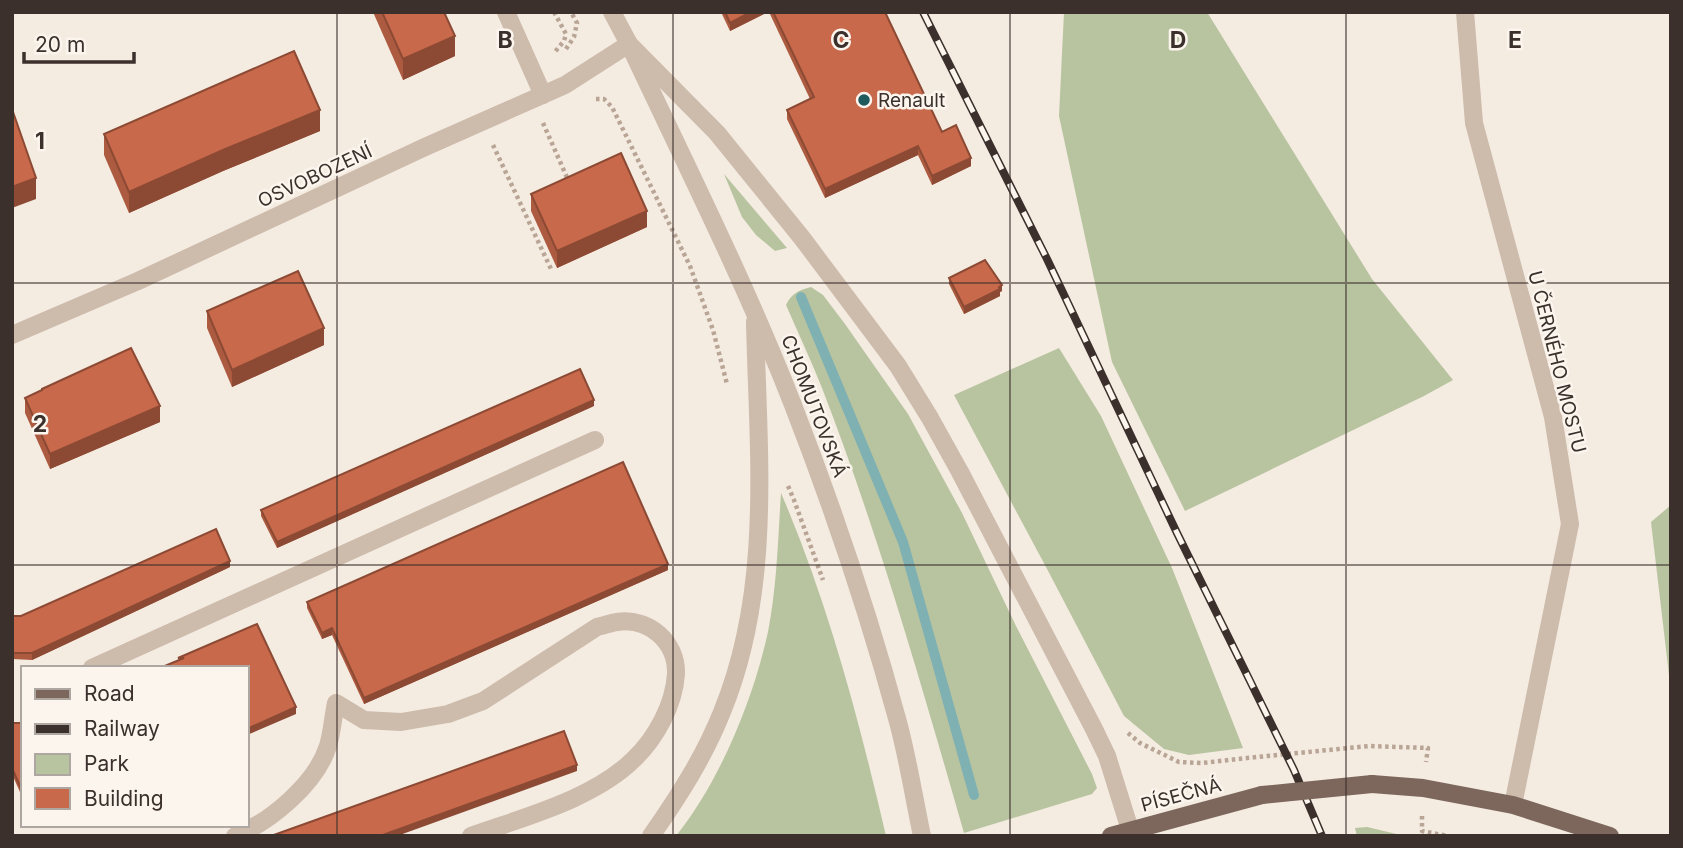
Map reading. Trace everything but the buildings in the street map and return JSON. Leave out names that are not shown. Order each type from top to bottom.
[{"type":"main road","name":"PÍSEČNÁ","points":[[1111,836],[1131,833],[1262,795],[1372,784],[1423,788],[1513,805],[1610,836]]},
{"type":"street","points":[[506,12],[543,95]]},
{"type":"street","name":"CHOMUTOVSKÁ","points":[[612,12],[755,312],[793,405],[871,627],[898,724],[922,836]]},
{"type":"street","name":"U ČERNÉHO MOSTU","points":[[1465,12],[1474,123],[1553,417],[1570,524],[1513,805]]},
{"type":"street","points":[[629,44],[717,133],[803,237],[898,366],[960,472],[1094,729],[1107,757],[1131,833]]},
{"type":"street","name":"OSVOBOZENÍ","points":[[12,334],[138,281],[565,85],[629,44]]},
{"type":"street","points":[[651,836],[677,799],[723,711],[737,670],[747,627],[759,534],[760,463],[755,312]]},
{"type":"street","points":[[96,666],[595,440]]},
{"type":"street","points":[[234,836],[284,807],[311,779],[328,748],[336,703],[364,720],[401,722],[448,714],[483,701],[597,627],[618,621],[636,622],[656,629],[671,650],[676,673],[669,704],[654,736],[634,760],[589,791],[471,836]]},
{"type":"path","points":[[543,122],[573,192]]},
{"type":"path","points":[[493,144],[551,269]]},
{"type":"path","points":[[1126,730],[1140,743],[1179,762],[1202,764],[1369,746],[1428,748],[1423,788],[1422,831],[1448,836]]},
{"type":"green space","points":[[1064,12],[1207,12],[1372,279],[1453,380],[1185,511],[1112,362],[1059,116]]},
{"type":"green space","points":[[724,174],[787,248],[775,251],[756,235],[742,217]]},
{"type":"green space","points":[[811,287],[823,295],[908,414],[962,513],[1092,774],[1097,788],[1092,794],[964,833],[862,498],[822,388],[786,305],[796,293]]},
{"type":"green space","points":[[1059,348],[1101,416],[1172,568],[1243,748],[1189,755],[1164,749],[1124,716],[954,395]]},
{"type":"green space","points":[[781,493],[828,619],[865,749],[886,836],[676,836],[707,790],[733,739],[762,658],[771,615]]},
{"type":"green space","points":[[1671,505],[1671,692],[1651,522]]},
{"type":"green space","points":[[1367,827],[1405,836],[1357,836],[1355,828]]},
{"type":"waterway","points":[[801,297],[903,542],[974,795]]},
{"type":"railway","points":[[923,12],[1047,259],[1177,533],[1294,770],[1322,836]]},
{"type":"place","name":"Renault","points":[[864,100]]}]
